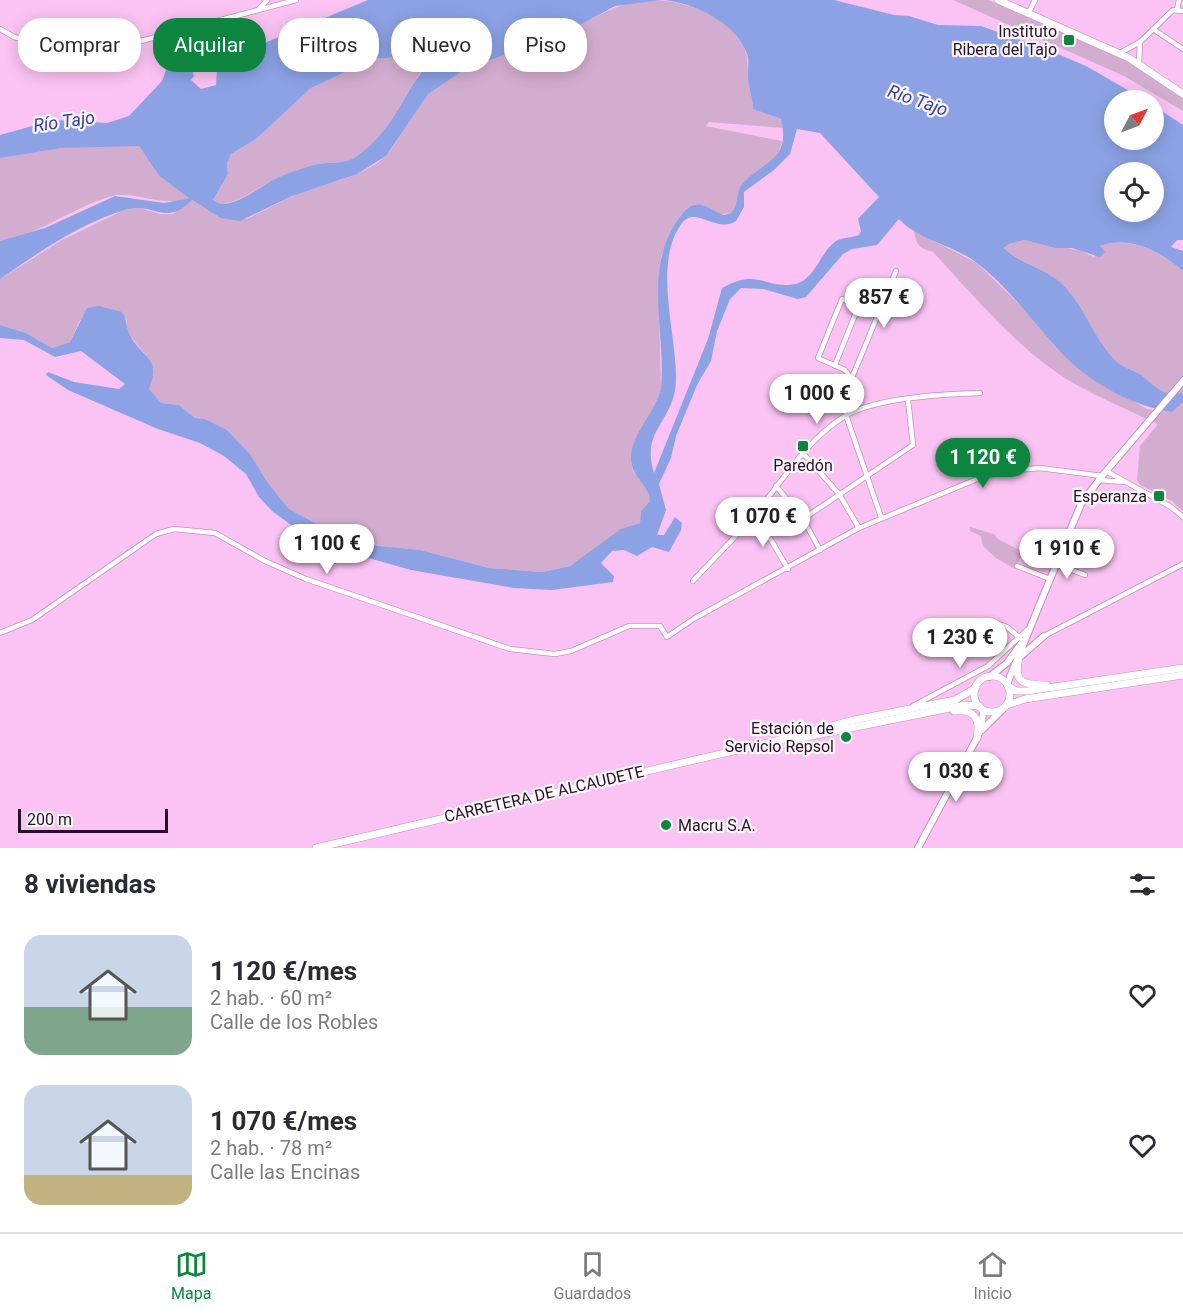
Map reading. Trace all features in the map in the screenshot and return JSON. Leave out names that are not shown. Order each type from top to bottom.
[{"type":"main road","points":[[998,0],[1120,53],[1183,94]]},
{"type":"main road","points":[[988,677],[1007,663],[1031,626],[1069,528],[1100,477],[1183,381]]},
{"type":"main road","points":[[1031,626],[1034,634],[1044,636]]},
{"type":"main road","points":[[1023,639],[1044,636]]},
{"type":"main road","points":[[977,738],[1004,707],[1010,695],[1007,685],[1019,658],[1044,636]]},
{"type":"main road","points":[[1023,639],[1017,675],[1025,684],[1070,685]]},
{"type":"main road","points":[[988,677],[1000,678],[1007,685],[1021,692],[1183,668]]},
{"type":"main road","name":"CARRETERA DE ALCAUDETE","points":[[772,742],[965,705],[994,712],[1025,699],[1183,675]]},
{"type":"main road","name":"CARRETERA DE ALCAUDETE","points":[[316,848],[910,708],[956,700],[976,688],[988,677]]},
{"type":"main road","points":[[918,848],[982,725],[981,708],[975,698],[976,688]]},
{"type":"main road","points":[[930,713],[959,711],[973,714],[979,725],[977,738]]},
{"type":"street","points":[[257,10],[267,0]]},
{"type":"street","points":[[0,29],[14,37],[33,42],[122,46],[296,0]]},
{"type":"street","points":[[1028,14],[1035,0]]},
{"type":"street","points":[[1120,53],[1140,42],[1173,10],[1180,10],[1179,0]]},
{"type":"street","points":[[1153,29],[1183,49]]},
{"type":"street","points":[[1139,64],[1140,42]]},
{"type":"street","points":[[851,380],[896,271]]},
{"type":"street","points":[[878,314],[842,299],[818,358],[845,370],[855,383],[846,415],[881,517]]},
{"type":"street","points":[[835,365],[859,305]]},
{"type":"street","points":[[693,581],[753,516],[802,452],[846,415],[876,405],[944,394],[980,393]]},
{"type":"street","points":[[803,519],[914,445],[908,400]]},
{"type":"street","points":[[802,452],[838,494],[859,528]]},
{"type":"street","points":[[0,633],[32,620],[156,534],[174,529],[215,533],[265,561],[306,579],[510,649],[555,654],[571,651],[629,626],[660,626],[666,637],[695,618],[881,517],[981,477],[1004,471],[1040,468],[1089,473],[1128,482],[1171,507],[1183,517]]},
{"type":"street","points":[[1089,473],[1128,482]]},
{"type":"street","points":[[776,486],[803,519],[820,550]]},
{"type":"street","points":[[753,516],[788,569]]},
{"type":"street","points":[[1056,564],[1085,575]]},
{"type":"street","points":[[1044,636],[1183,564]]},
{"type":"street","points":[[1017,566],[1050,579]]},
{"type":"street","points":[[910,708],[988,666],[1023,639],[1007,627],[993,622]]},
{"type":"shaded area","points":[[652,0],[691,6],[704,11],[727,26],[736,35],[746,54],[753,109],[781,119],[783,128],[709,122],[706,126],[782,141],[780,149],[772,160],[741,187],[731,213],[720,214],[696,204],[688,208],[678,220],[661,256],[659,314],[661,388],[657,402],[635,443],[631,460],[633,471],[650,494],[650,501],[641,511],[640,523],[628,527],[570,566],[542,572],[489,568],[420,550],[370,545],[323,527],[289,509],[268,483],[250,454],[227,430],[205,419],[195,418],[179,405],[161,403],[148,389],[152,379],[152,365],[130,334],[126,318],[80,320],[70,342],[52,348],[26,333],[0,325],[0,279],[62,240],[122,211],[137,207],[160,214],[173,214],[192,200],[203,207],[246,219],[304,191],[350,177],[368,169],[384,157],[427,95],[460,72],[492,72],[492,58],[504,54],[504,72],[587,72],[587,21],[614,8]]},
{"type":"shaded area","points":[[953,0],[988,0],[1108,51],[1137,66],[1183,98],[1183,111],[1164,100],[1164,90],[1148,90],[1124,76]]},
{"type":"shaded area","points":[[391,58],[391,72],[421,72],[392,119],[363,151],[350,160],[318,164],[293,171],[227,203],[213,200],[228,174],[227,163],[231,154],[256,139],[311,88],[345,72],[379,72],[379,59]]},
{"type":"shaded area","points":[[126,144],[139,146],[159,176],[190,198],[167,201],[130,195],[112,196],[29,233],[0,241],[0,158],[48,149]]},
{"type":"shaded area","points":[[914,231],[977,263],[1029,314],[1056,348],[1081,371],[1147,409],[1172,412],[1183,402],[1183,511],[1172,501],[1140,485],[1137,480],[1140,446],[1158,424],[1085,389],[1036,357],[999,323],[933,252],[919,245]]},
{"type":"shaded area","points":[[1025,240],[1082,251],[1094,257],[1099,246],[1111,243],[1133,244],[1165,257],[1183,271],[1183,393],[1170,394],[1161,391],[1141,375],[1116,361],[1102,344],[1066,288],[1052,276],[1019,259],[1004,248],[1009,244]]},
{"type":"shaded area","points":[[970,527],[994,534],[998,539],[1023,552],[1015,569],[996,558],[983,546],[981,536],[970,531]]},
{"type":"water","points":[[368,0],[661,0],[615,6],[587,21],[587,18],[504,18],[504,55],[492,59],[492,18],[391,18],[391,58],[379,59],[379,18],[325,18]]},
{"type":"water","name":"Río Tajo","points":[[665,0],[834,0],[894,15],[909,16],[938,25],[981,26],[1088,67],[1128,90],[1104,90],[1104,150],[1164,150],[1164,113],[1183,125],[1183,240],[1177,240],[1171,247],[1183,251],[1183,271],[1155,251],[1122,242],[1100,246],[1105,252],[1100,257],[1072,248],[1056,248],[1025,240],[1009,244],[1004,248],[1019,259],[1052,276],[1066,288],[1102,344],[1116,361],[1141,375],[1161,391],[1183,393],[1183,402],[1172,412],[1156,409],[1124,397],[1093,380],[1066,358],[1009,292],[988,272],[958,251],[916,232],[899,219],[877,245],[852,249],[843,254],[806,297],[798,299],[763,289],[741,288],[730,299],[717,331],[711,361],[697,385],[676,436],[671,458],[659,484],[666,510],[657,535],[664,535],[675,517],[682,523],[681,530],[669,552],[652,547],[637,556],[624,550],[612,551],[601,563],[614,576],[613,582],[552,590],[514,588],[411,570],[358,555],[337,545],[327,547],[317,544],[272,511],[259,497],[246,474],[224,456],[200,443],[158,429],[68,390],[46,375],[48,372],[74,382],[119,389],[125,384],[81,351],[55,357],[24,340],[0,338],[0,325],[26,333],[52,348],[70,342],[87,308],[99,306],[122,312],[130,335],[152,364],[149,389],[161,403],[179,405],[195,418],[205,419],[227,430],[250,454],[268,483],[289,509],[323,527],[370,545],[420,550],[489,568],[542,572],[570,566],[621,529],[640,523],[641,511],[650,501],[647,491],[634,472],[631,460],[635,441],[661,388],[658,283],[660,263],[675,224],[686,210],[698,204],[724,215],[731,213],[743,183],[774,158],[782,143],[781,119],[753,109],[748,81],[748,57],[742,43],[734,33],[714,17],[689,6]],"holes":[[[797,129],[820,133],[879,197],[858,219],[861,231],[859,235],[836,241],[802,282],[785,285],[745,279],[722,288],[708,339],[654,473],[651,446],[670,406],[676,380],[667,278],[673,239],[682,223],[688,218],[700,218],[721,224],[736,221],[744,207],[744,192],[774,170],[790,154]]]},
{"type":"water","name":"Río Tajo","points":[[278,37],[278,72],[345,72],[311,88],[256,139],[231,154],[227,163],[228,174],[213,200],[228,203],[237,201],[288,173],[318,164],[341,162],[354,158],[386,128],[421,72],[461,72],[428,94],[386,156],[357,174],[292,196],[240,221],[221,218],[192,200],[174,212],[166,213],[135,208],[125,210],[76,231],[44,249],[0,279],[0,241],[45,228],[115,196],[164,203],[189,198],[159,176],[139,146],[61,148],[0,158],[0,135],[54,120],[107,123],[129,116],[162,81],[165,72],[193,72],[194,76],[191,80],[201,89],[216,85],[217,72],[266,72],[266,42]]},
{"type":"place","name":"Instituto Ribera del Tajo","points":[[1069,40]]},
{"type":"place","name":"Paredón","points":[[803,446]]},
{"type":"place","name":"Esperanza","points":[[1159,496]]},
{"type":"place","name":"Estación de Servicio Repsol","points":[[846,737]]},
{"type":"place","name":"Macru S.A.","points":[[666,825]]}]
